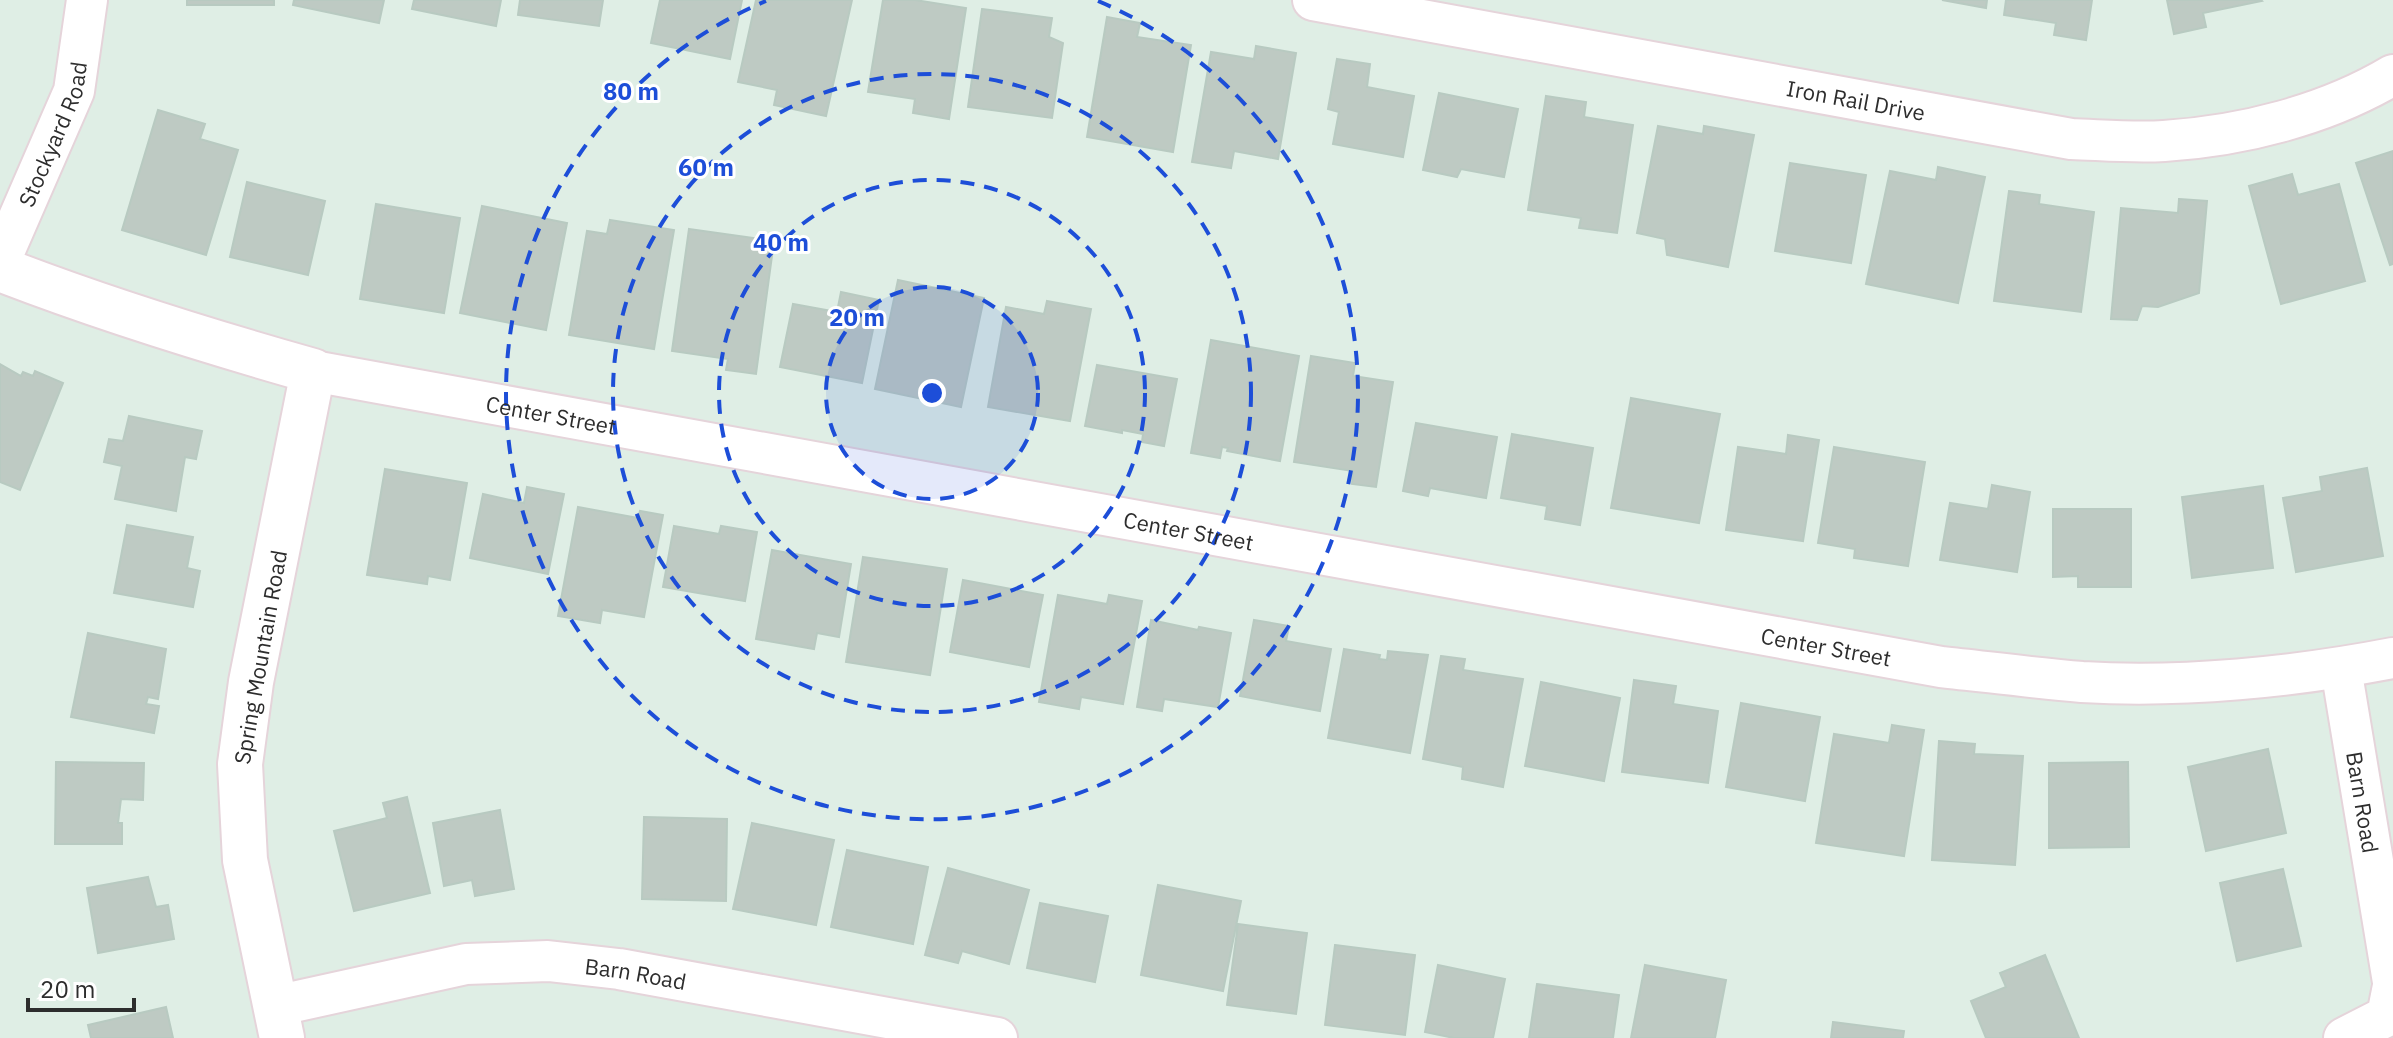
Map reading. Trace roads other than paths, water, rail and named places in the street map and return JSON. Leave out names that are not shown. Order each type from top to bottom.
[{"type":"street","name":"Stockyard Road","points":[[0,261],[74,91],[87,0]]},
{"type":"street","name":"Iron Rail Drive","points":[[1313,0],[2071,139],[2161,142],[2239,133],[2315,110],[2393,75]]},
{"type":"street","name":"Center Street","points":[[0,269],[167,329],[313,371],[1941,667],[2083,682],[2208,681],[2341,668],[2393,658]]},
{"type":"street","name":"Spring Mountain Road","points":[[279,1022],[245,860],[240,764],[251,682],[313,371]]},
{"type":"street","name":"Barn Road","points":[[2341,668],[2393,984],[2387,1016],[2344,1038]]},
{"type":"street","name":"Barn Road","points":[[279,1022],[466,964],[548,961],[619,969],[997,1038]]}]
